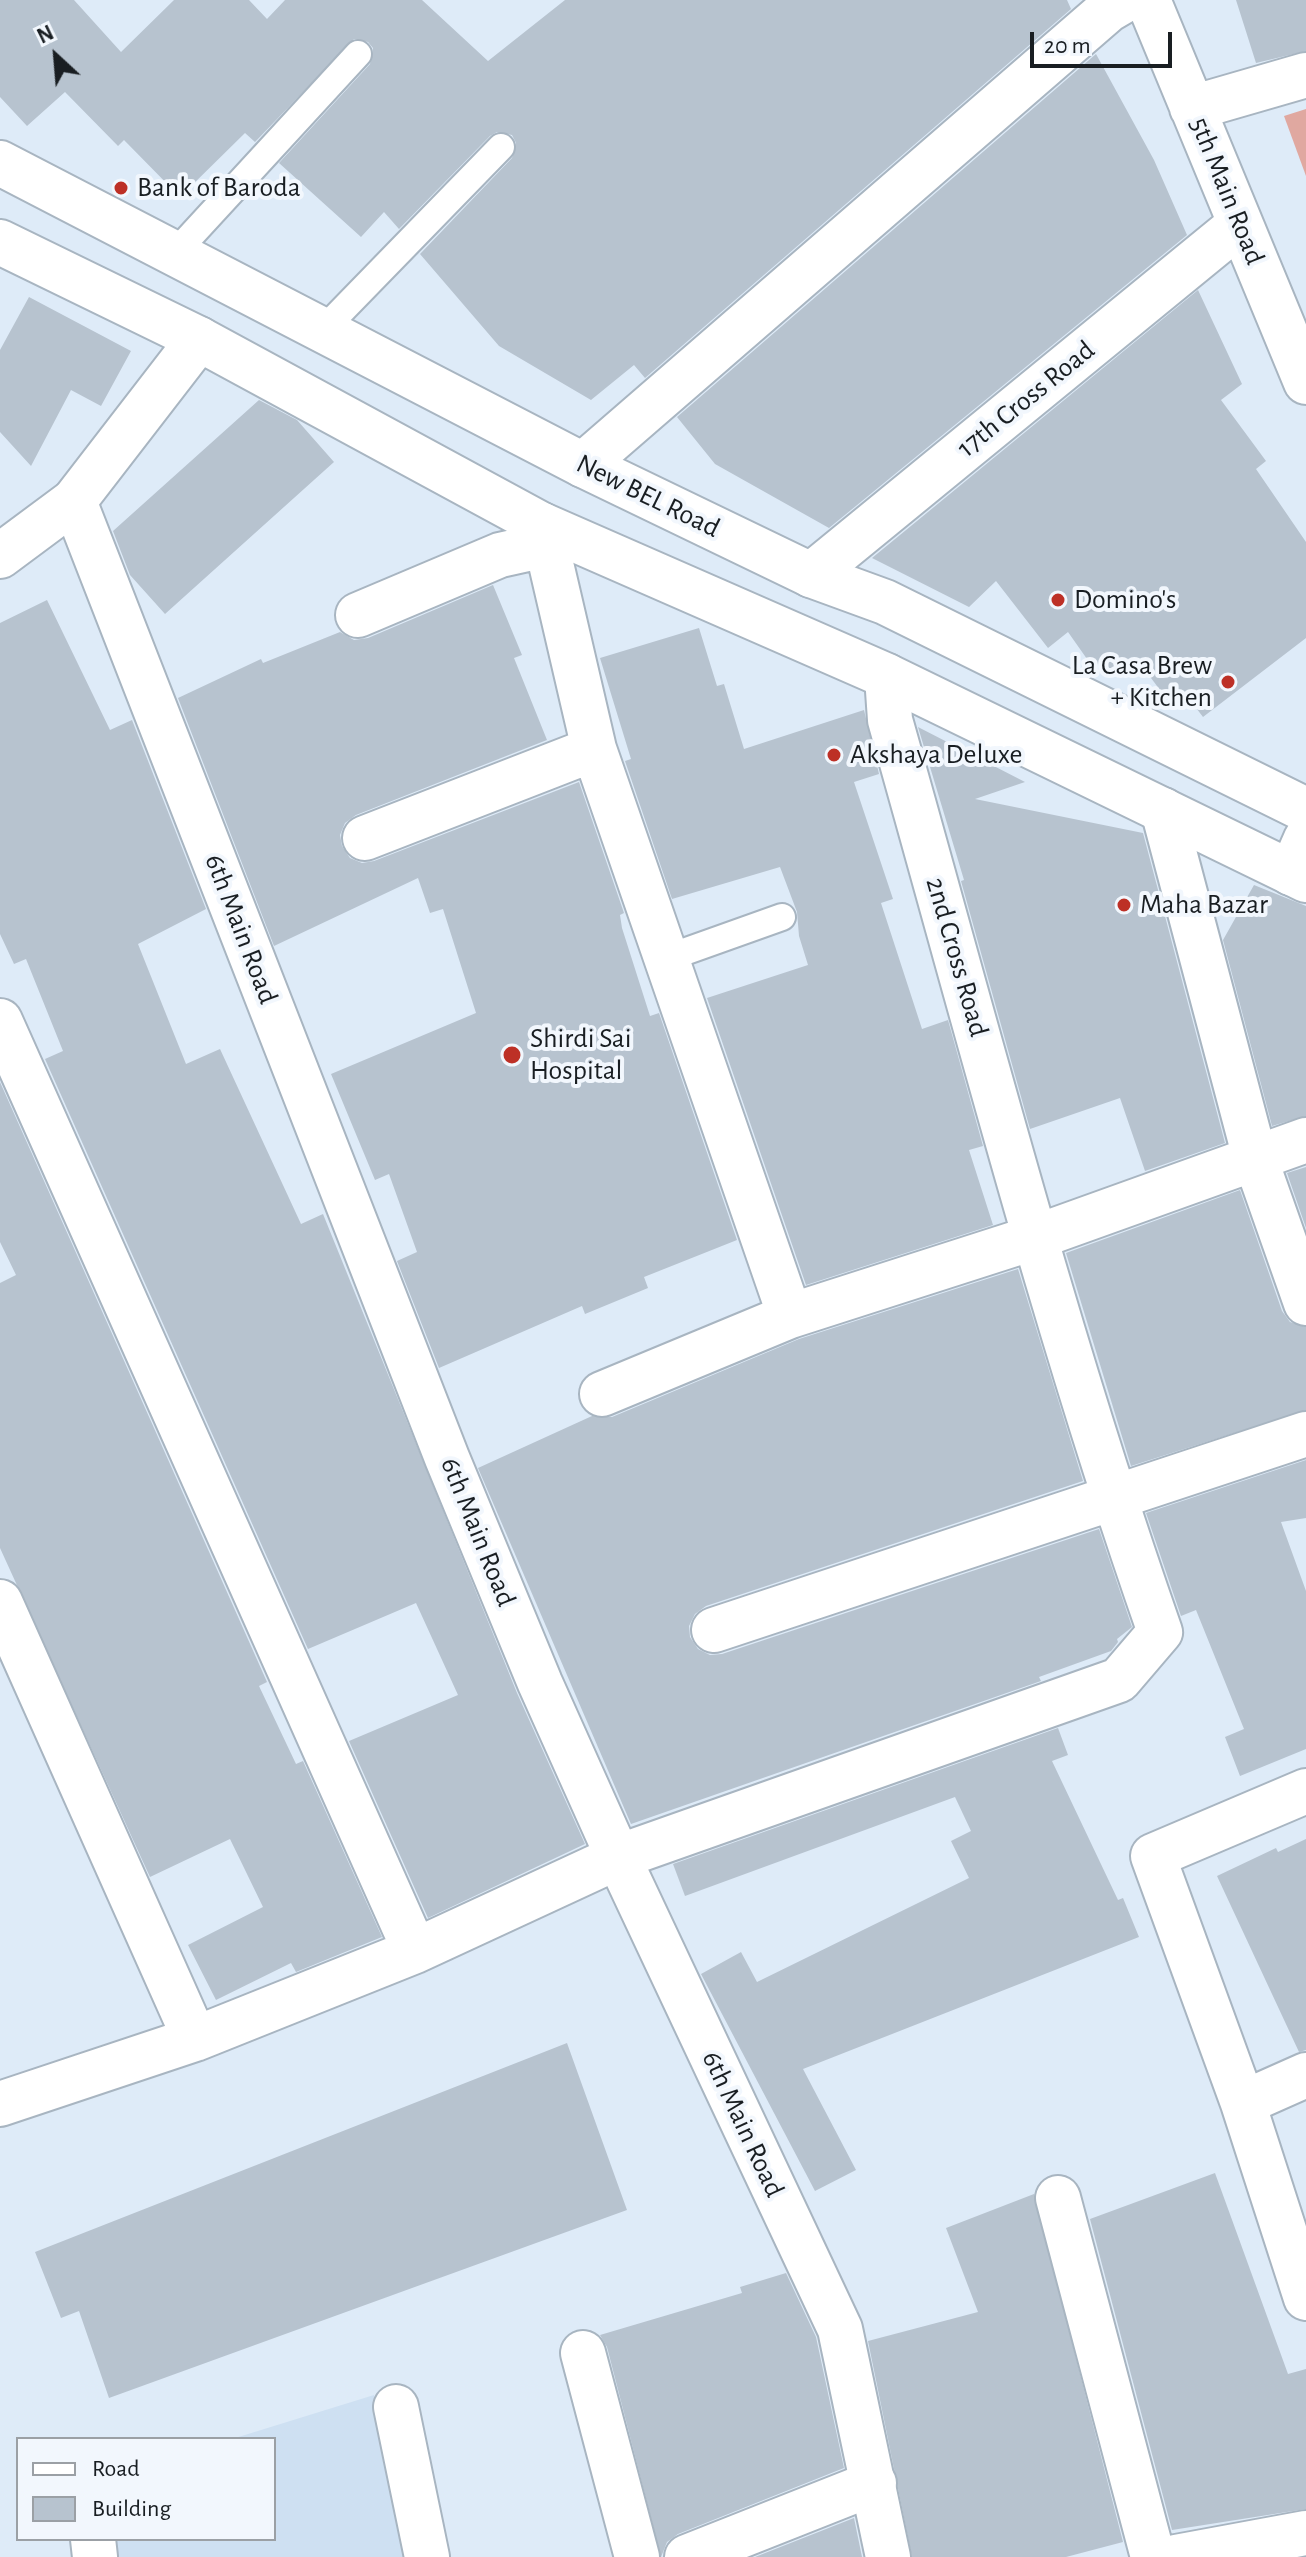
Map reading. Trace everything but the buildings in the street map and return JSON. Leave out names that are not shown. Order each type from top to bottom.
[{"type":"street","points":[[583,465],[1108,10],[1125,0]]},
{"type":"street","name":"5th Main Road","points":[[1148,0],[1306,382]]},
{"type":"street","points":[[1192,108],[1306,75]]},
{"type":"street","name":"New BEL Road","points":[[0,163],[583,465],[811,575],[885,602],[1306,810]]},
{"type":"street","name":"17th Cross Road","points":[[811,575],[1240,224]]},
{"type":"street","points":[[0,242],[199,339],[544,535],[887,676],[1163,810],[1301,864]]},
{"type":"street","points":[[0,556],[74,501],[199,339]]},
{"type":"street","name":"6th Main Road","points":[[74,501],[447,1458],[618,1857],[840,2329],[888,2557]]},
{"type":"street","points":[[358,615],[544,535]]},
{"type":"street","points":[[544,535],[594,749],[790,1316]]},
{"type":"street","name":"2nd Cross Road","points":[[618,1857],[1119,1680],[1160,1632],[1112,1496],[1036,1237],[890,720],[887,676]]},
{"type":"street","points":[[365,838],[594,749]]},
{"type":"street","points":[[1163,810],[1255,1158],[1306,1303]]},
{"type":"street","points":[[0,1021],[415,1951]]},
{"type":"street","points":[[602,1394],[790,1316],[1036,1237],[1306,1140]]},
{"type":"street","points":[[714,1630],[1306,1434]]},
{"type":"street","points":[[0,1602],[195,2039]]},
{"type":"street","points":[[1306,1791],[1153,1856],[1243,2103],[1306,2298]]},
{"type":"street","points":[[0,2104],[195,2039],[415,1951],[618,1857]]},
{"type":"street","points":[[1243,2103],[1306,2075]]},
{"type":"street","points":[[1058,2198],[1153,2557]]},
{"type":"street","points":[[583,2353],[637,2557]]},
{"type":"street","points":[[396,2407],[427,2557]]},
{"type":"street","points":[[687,2557],[874,2483]]},
{"type":"street","points":[[1176,2557],[1306,2533]]},
{"type":"lane","points":[[174,254],[358,54]]},
{"type":"lane","points":[[322,331],[501,147]]},
{"type":"lane","points":[[667,958],[782,917]]},
{"type":"shaded area","points":[[1306,109],[1306,176],[1284,116]]},
{"type":"shaded area","points":[[374,2395],[409,2557],[110,2557],[108,2541],[276,2541],[276,2437],[238,2437]]},
{"type":"place","name":"Bank of Baroda","points":[[121,188]]},
{"type":"place","name":"Domino's","points":[[1058,600]]},
{"type":"place","name":"La Casa Brew + Kitchen","points":[[1228,682]]},
{"type":"place","name":"Akshaya Deluxe","points":[[834,755]]},
{"type":"place","name":"Maha Bazar","points":[[1124,905]]},
{"type":"place","name":"Shirdi Sai Hospital","points":[[512,1055]]}]
